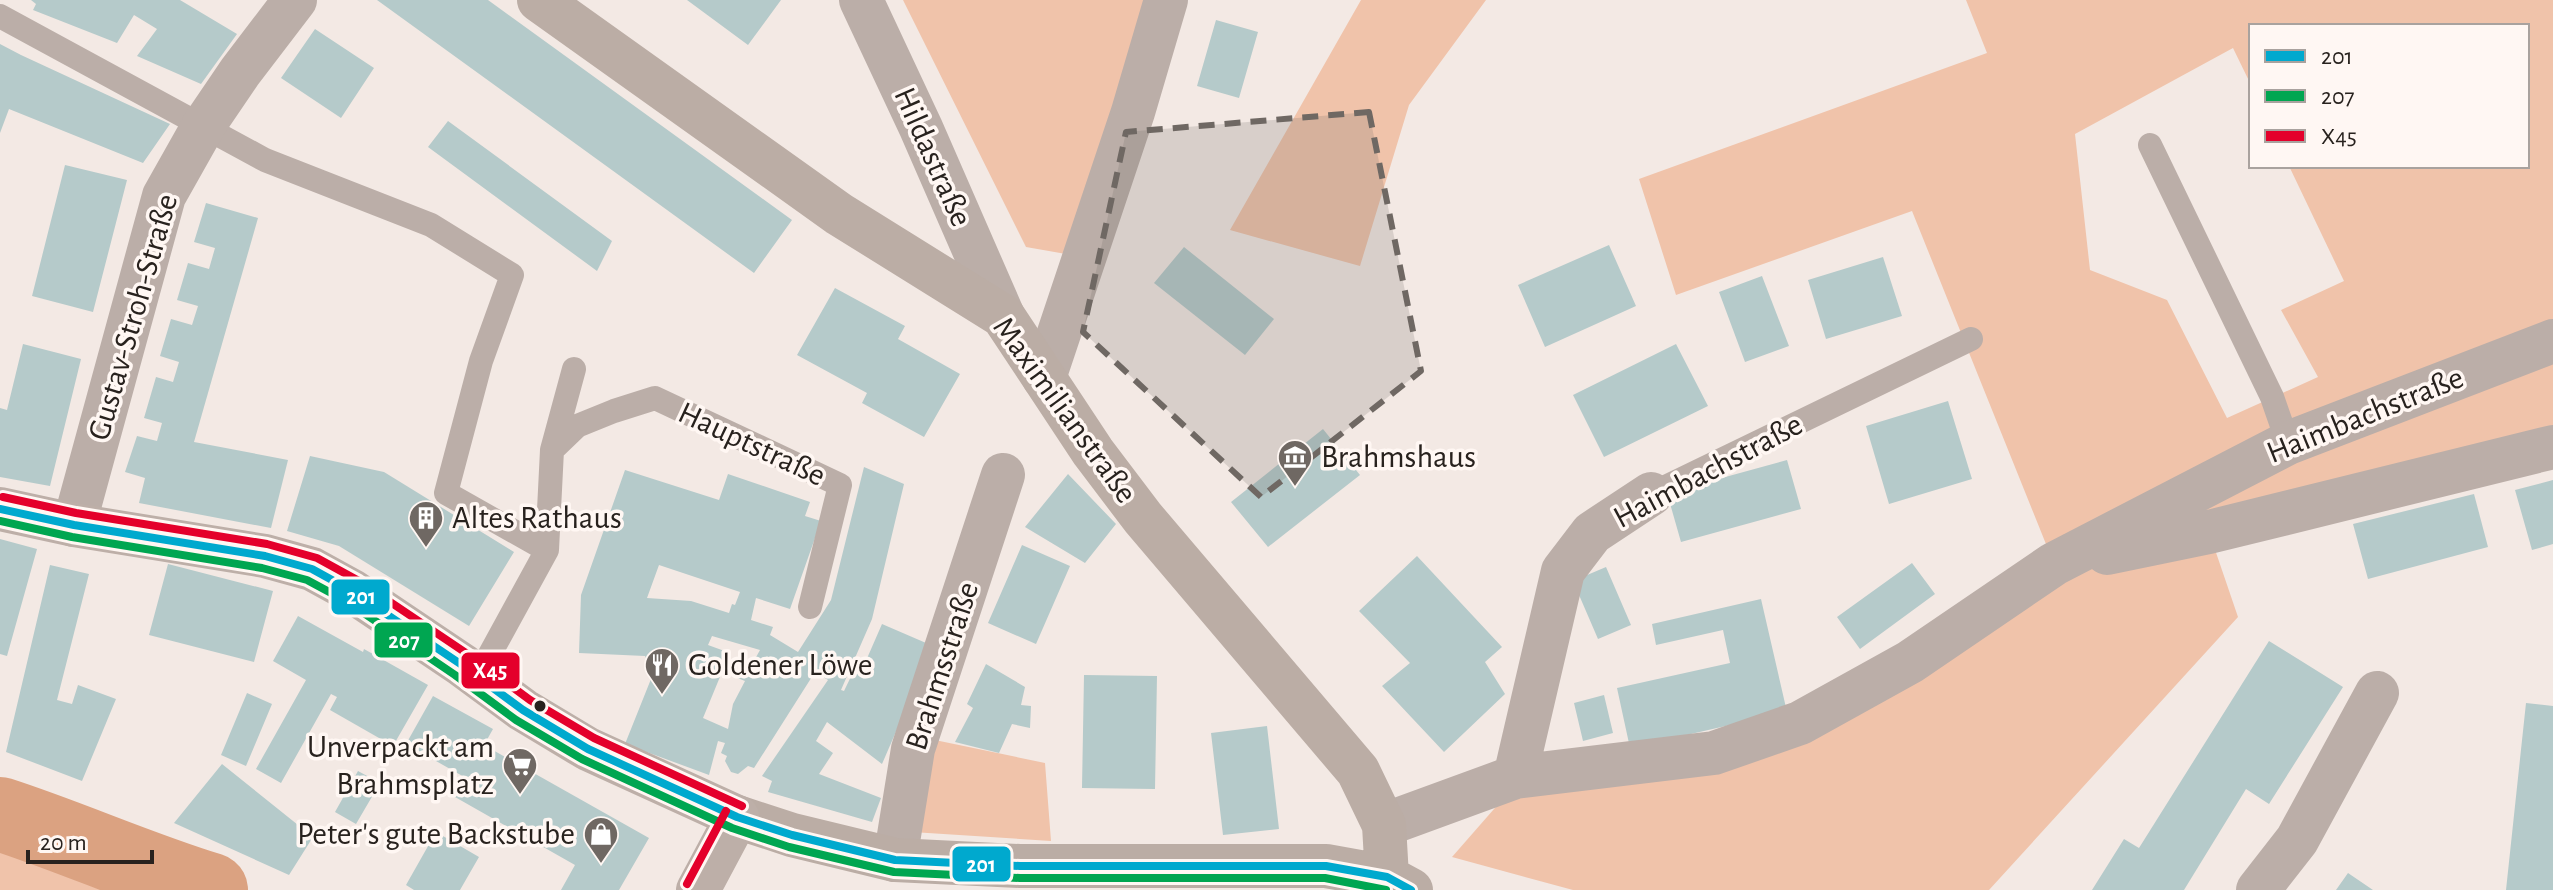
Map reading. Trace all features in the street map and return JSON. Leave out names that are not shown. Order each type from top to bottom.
[{"type":"main road","name":"Maximilianstraße","points":[[539,0],[839,214],[1003,316],[1093,452],[1143,518],[1358,771],[1384,825],[1399,884]]},
{"type":"main road","points":[[0,509],[74,525],[265,556],[312,569],[352,591],[523,710],[588,749],[737,817],[792,835],[895,860],[1020,866],[1326,866],[1399,884]]},
{"type":"main road","points":[[698,890],[737,817]]},
{"type":"street","name":"Gustav-Stroh-Straße","points":[[74,525],[164,196],[204,125],[295,0]]},
{"type":"street","name":"Hildastraße","points":[[861,0],[1003,316]]},
{"type":"street","points":[[1044,378],[1133,112],[1166,0]]},
{"type":"street","name":"Haimbachstraße","points":[[1384,825],[1515,777],[1714,753],[1800,723],[1910,662],[2054,564],[2288,443],[2553,341]]},
{"type":"street","name":"Haimbachstraße","points":[[2054,564],[2209,532],[2553,447]]},
{"type":"street","name":"Brahmsstraße","points":[[895,860],[913,749],[1003,475]]},
{"type":"street","name":"Haimbachstraße","points":[[1515,777],[1563,571],[1592,533],[1651,494]]},
{"type":"street","points":[[2258,890],[2297,840],[2377,693]]},
{"type":"lane","points":[[0,16],[265,160],[431,225],[512,275],[481,361],[446,493],[547,550]]},
{"type":"lane","points":[[2150,145],[2272,397],[2288,443]]},
{"type":"lane","name":"Haimbachstraße","points":[[1651,494],[1971,339]]},
{"type":"lane","points":[[478,676],[547,550],[552,450],[574,369]]},
{"type":"lane","name":"Hauptstraße","points":[[552,450],[577,426],[655,398],[840,485],[810,607]]},
{"type":"highlighted area","points":[[1369,112],[1421,371],[1261,497],[1083,332],[1126,132]]},
{"type":"shaded area","points":[[903,0],[1166,0],[1066,254],[1026,247]]},
{"type":"shaded area","points":[[1361,0],[1486,0],[1409,105],[1360,266],[1230,230]]},
{"type":"shaded area","points":[[1966,0],[2553,0],[2553,435],[2209,532],[2238,617],[1989,890],[1573,890],[1452,857],[1501,801],[1714,753],[2054,564],[1912,211],[1676,295],[1639,179],[1987,53]],"holes":[[[2249,24],[2529,24],[2529,168],[2290,168],[2344,281],[2281,310],[2318,377],[2227,418],[2167,300],[2090,270],[2075,134],[2233,48],[2249,81]]]},
{"type":"shaded area","points":[[930,739],[1045,763],[1051,841],[912,832]]},
{"type":"shaded area","points":[[0,793],[60,809],[218,890],[0,890]]},
{"type":"building","points":[[31,0],[180,0],[237,34],[201,84],[137,56],[157,29],[134,15],[117,43],[33,10],[36,4]]},
{"type":"building","points":[[377,0],[488,0],[792,220],[754,273]]},
{"type":"building","points":[[687,0],[781,0],[748,45]]},
{"type":"building","points":[[1216,20],[1258,32],[1239,98],[1197,86]]},
{"type":"building","points":[[315,29],[374,68],[341,118],[281,78]]},
{"type":"building","points":[[0,44],[170,124],[143,163],[9,109],[0,133]]},
{"type":"building","points":[[448,121],[612,241],[597,271],[428,147]]},
{"type":"building","points":[[65,165],[127,180],[93,312],[32,296]]},
{"type":"building","points":[[206,203],[258,218],[194,442],[288,460],[271,528],[139,503],[145,478],[125,472],[137,436],[157,441],[162,423],[144,418],[156,377],[173,382],[179,362],[160,356],[171,319],[192,325],[198,306],[177,300],[188,263],[209,269],[215,248],[194,242]]},
{"type":"building","points":[[1609,245],[1636,306],[1545,347],[1518,285]]},
{"type":"building","points":[[1184,247],[1274,319],[1245,355],[1154,283]]},
{"type":"building","points":[[1883,257],[1902,316],[1826,339],[1808,280]]},
{"type":"building","points":[[1762,276],[1789,346],[1745,362],[1719,292]]},
{"type":"building","points":[[835,288],[905,326],[898,339],[960,374],[924,437],[862,403],[867,393],[797,355]]},
{"type":"building","points":[[23,344],[81,359],[50,486],[0,477],[0,408],[7,410]]},
{"type":"building","points":[[1676,344],[1708,406],[1604,457],[1573,395]]},
{"type":"building","points":[[1948,401],[1972,479],[1889,504],[1866,426]]},
{"type":"building","name":"Brahmshaus","points":[[1323,429],[1360,475],[1268,547],[1231,502]]},
{"type":"building","name":"Altes Rathaus","points":[[310,456],[384,472],[514,552],[469,626],[339,546],[287,531]]},
{"type":"building","points":[[1787,460],[1801,509],[1681,542],[1667,493]]},
{"type":"building","points":[[864,467],[904,484],[872,619],[841,690],[844,691],[859,660],[865,663],[882,624],[933,646],[882,764],[827,722],[816,741],[833,753],[819,774],[881,798],[872,822],[768,792],[772,781],[762,776],[828,680],[815,672],[754,768],[748,766],[738,774],[731,772],[725,761],[727,756],[721,753],[725,743],[718,741],[709,775],[625,744],[653,674],[645,656],[579,653],[581,595],[625,470],[719,500],[728,474],[810,502],[805,516],[821,521],[790,609],[756,598],[751,620],[773,627],[770,635],[798,652],[831,600]],"holes":[[[659,565],[740,592],[735,605],[732,604],[729,613],[691,601],[647,598]],[[712,636],[760,650],[755,659],[751,657],[749,662],[753,664],[748,674],[725,665],[730,653],[708,645]],[[722,672],[745,681],[733,704],[728,729],[703,718]]]},
{"type":"building","points":[[1068,474],[1116,524],[1085,563],[1025,527]]},
{"type":"building","points":[[2553,480],[2553,544],[2532,550],[2515,490]]},
{"type":"building","points":[[2474,494],[2488,547],[2368,579],[2353,524]]},
{"type":"building","points":[[0,539],[37,549],[7,656],[0,654]]},
{"type":"building","points":[[1022,545],[1070,566],[1036,644],[988,623]]},
{"type":"building","points":[[1417,556],[1502,647],[1485,662],[1505,694],[1444,752],[1382,686],[1410,663],[1359,611]]},
{"type":"building","points":[[1912,563],[1935,594],[1860,649],[1837,617]]},
{"type":"building","points":[[168,564],[273,591],[254,662],[149,635]]},
{"type":"building","points":[[50,565],[89,574],[57,700],[72,704],[78,685],[116,699],[82,781],[6,752]]},
{"type":"building","points":[[1606,567],[1631,625],[1598,639],[1573,581]]},
{"type":"building","points":[[1761,599],[1787,712],[1630,748],[1617,688],[1730,663],[1723,630],[1656,645],[1652,624]]},
{"type":"building","points":[[298,616],[428,685],[393,746],[330,710],[337,697],[331,694],[281,783],[256,769],[306,680],[273,661]]},
{"type":"building","points":[[2269,641],[2343,687],[2269,804],[2246,789],[2184,890],[2092,890],[2124,839],[2139,848]]},
{"type":"building","points":[[986,664],[1025,687],[1021,705],[1031,706],[1030,728],[1012,724],[999,753],[955,742],[973,708],[967,704]]},
{"type":"building","points":[[1084,675],[1157,676],[1155,789],[1082,788]]},
{"type":"building","points":[[247,693],[272,704],[246,766],[221,755]]},
{"type":"building","points":[[1604,695],[1613,733],[1583,741],[1574,703]]},
{"type":"building","points":[[433,696],[493,729],[484,745],[649,838],[619,890],[561,890],[575,865],[455,797],[466,778],[406,744]]},
{"type":"building","points":[[2526,703],[2553,706],[2553,890],[2506,890]]},
{"type":"building","points":[[1267,726],[1279,829],[1223,835],[1211,733]]},
{"type":"building","points":[[222,764],[313,837],[289,875],[174,823]]},
{"type":"building","points":[[358,771],[380,783],[356,824],[335,812]]},
{"type":"building","points":[[436,832],[479,857],[460,890],[414,890],[406,885]]},
{"type":"building","points":[[2348,873],[2373,890],[2336,890]]},
{"type":"waterway","points":[[0,814],[211,890]]},
{"type":"transit line","name":"X45","points":[[3,497],[76,513],[267,544],[317,558],[359,581],[530,700],[594,738],[742,806]]},
{"type":"transit line","name":"201","points":[[0,509],[74,525],[265,556],[312,569],[352,591],[523,710],[588,749],[737,817],[792,835],[895,860],[1020,866],[1326,866],[1387,877],[1411,890]]},
{"type":"transit line","name":"207","points":[[0,521],[72,537],[262,568],[307,580],[346,601],[516,720],[582,759],[732,828],[789,847],[894,872],[1020,878],[1325,878],[1386,890]]},
{"type":"transit line","name":"X45","points":[[687,884],[726,811]]},
{"type":"place","name":"Brahmshaus","points":[[1295,488]]},
{"type":"place","name":"Altes Rathaus","points":[[426,549]]},
{"type":"place","name":"Goldener Löwe","points":[[662,696]]},
{"type":"place","name":"Unverpackt am Brahmsplatz","points":[[520,796]]},
{"type":"place","name":"Peter's gute Backstube","points":[[601,865]]}]
